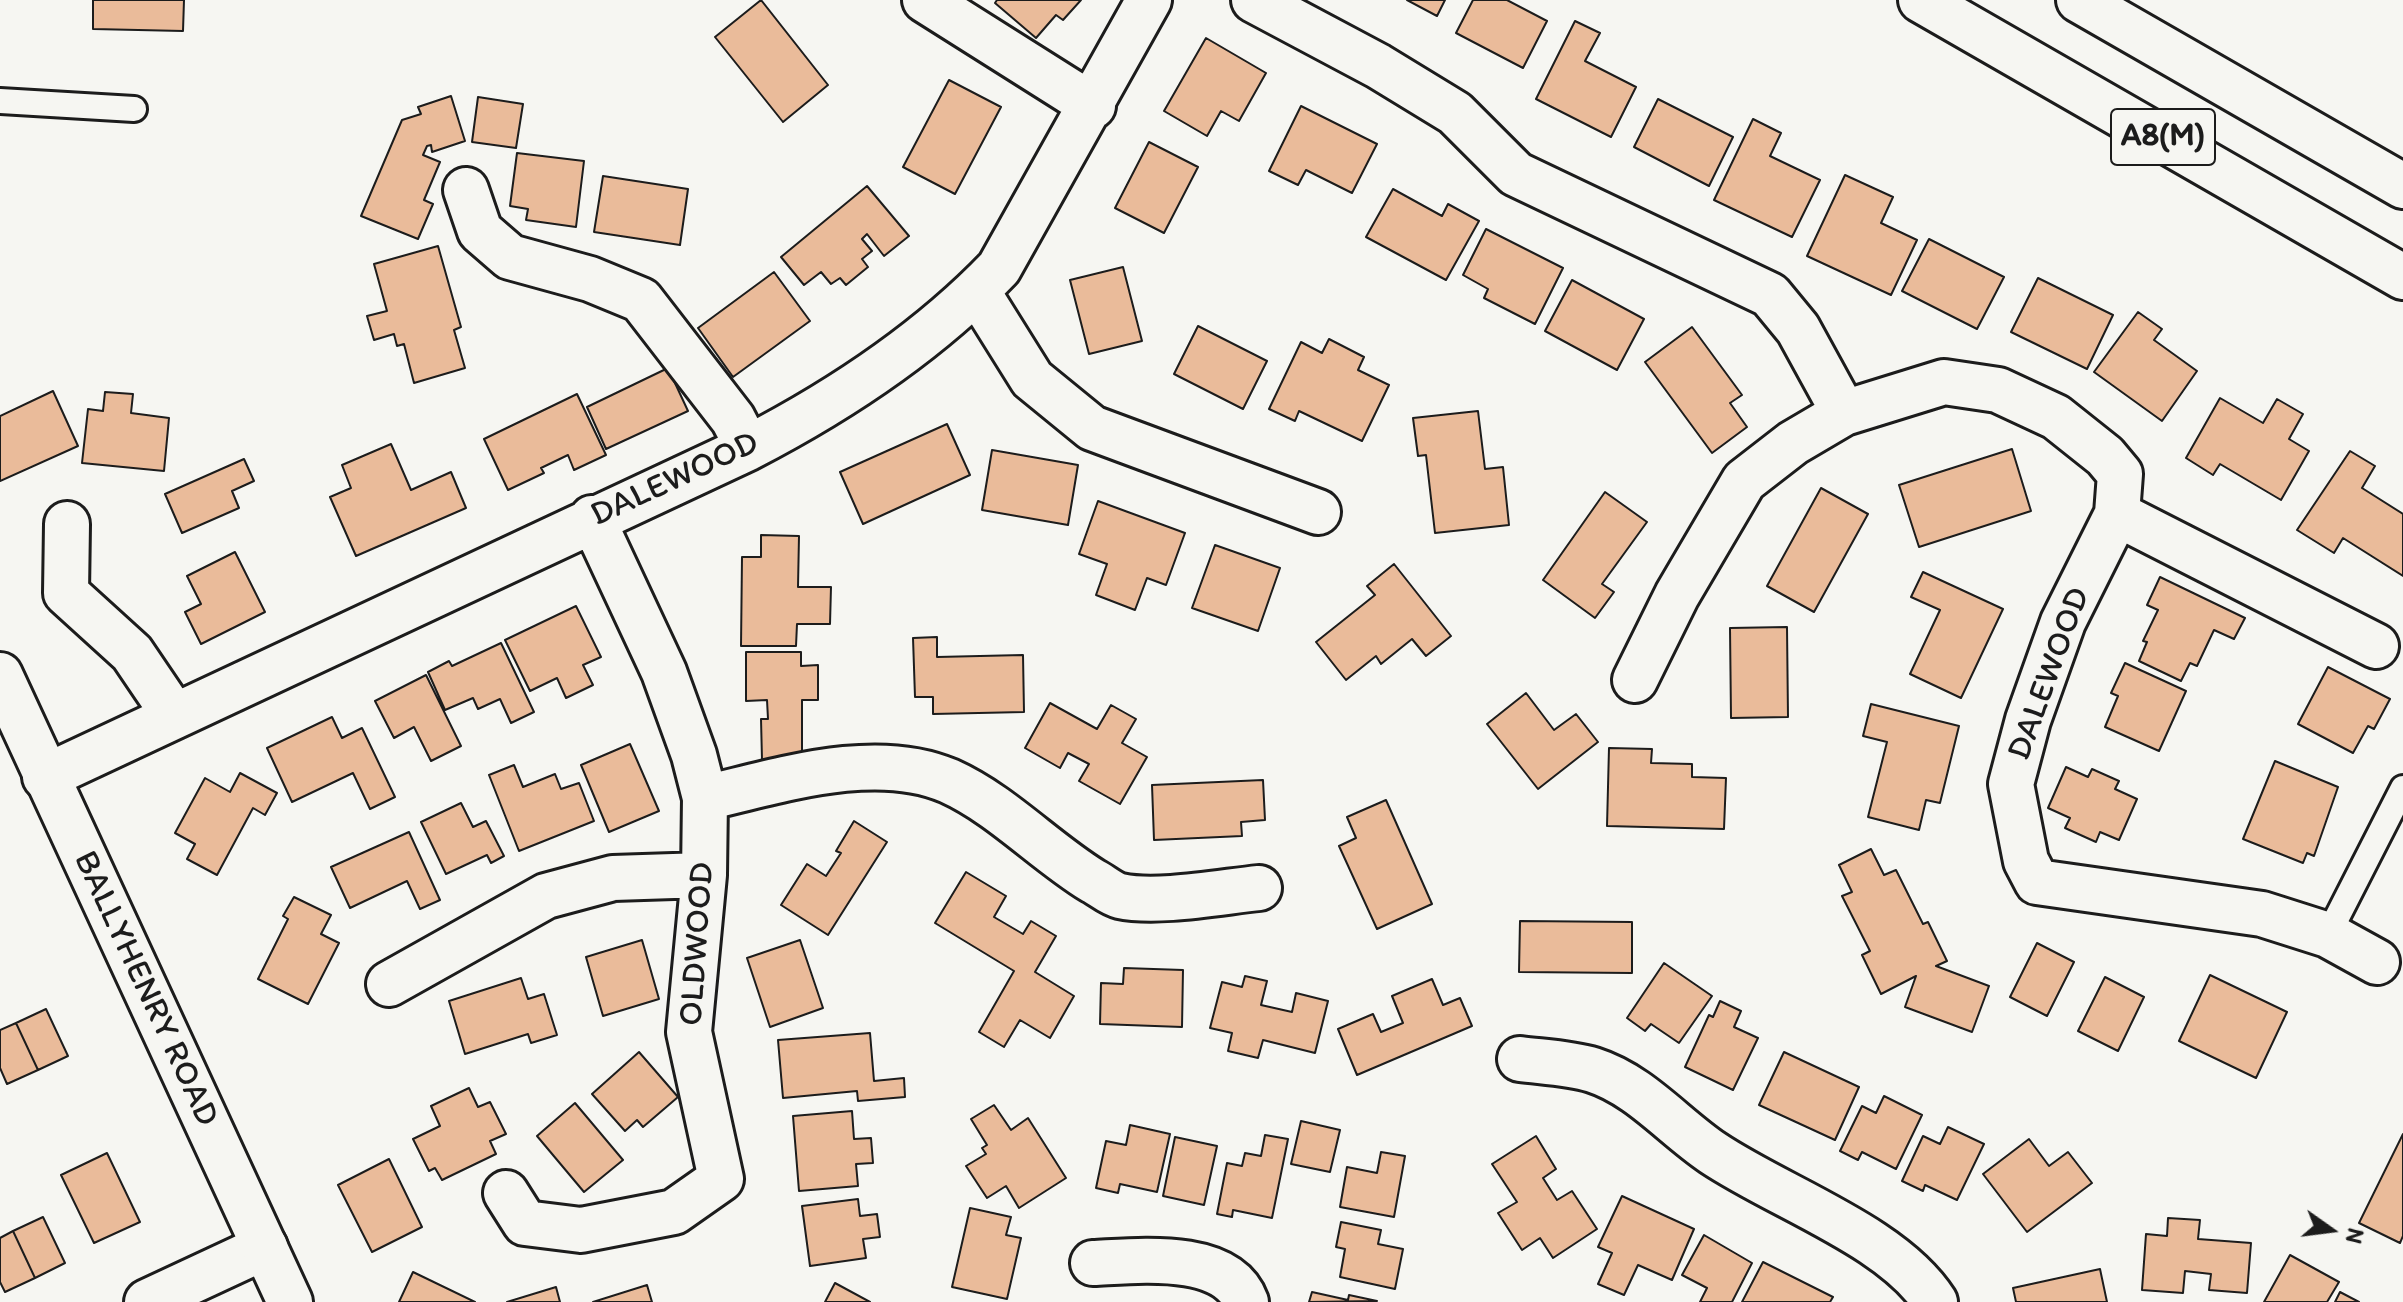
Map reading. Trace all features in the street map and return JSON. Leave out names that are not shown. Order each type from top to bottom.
[{"type":"main road","points":[[925,0],[1093,106]]},
{"type":"main road","name":"DALEWOOD","points":[[45,777],[592,518],[748,448],[788,427],[881,367],[977,291],[999,268],[1093,106],[1149,0]]},
{"type":"main road","points":[[1254,0],[1378,66],[1455,113],[1516,174],[1770,295],[1798,329],[1844,413]]},
{"type":"main road","name":"A8(M)","points":[[1921,0],[2403,277]]},
{"type":"main road","name":"A8(M)","points":[[2079,0],[2403,186]]},
{"type":"main road","points":[[466,190],[480,231],[510,257],[590,279],[641,300],[733,419],[748,448]]},
{"type":"main road","points":[[977,291],[1032,379],[1092,428],[1318,512]]},
{"type":"main road","name":"DALEWOOD","points":[[1635,680],[1677,595],[1744,481],[1793,443],[1844,413],[1944,382],[1998,390],[2056,417],[2105,456],[2120,474],[2117,514],[2063,622],[2028,720],[2011,784],[2026,861],[2037,882],[2262,914],[2328,935],[2377,962]]},
{"type":"main road","points":[[2117,514],[2376,646]]},
{"type":"main road","name":"OLDWOOD","points":[[506,1193],[525,1223],[581,1230],[674,1212],[721,1179],[689,1032],[704,875],[705,798],[694,755],[664,672],[592,518]]},
{"type":"main road","points":[[67,524],[66,593],[132,653],[174,715]]},
{"type":"main road","name":"BALLYHENRY ROAD","points":[[0,675],[290,1302]]},
{"type":"main road","points":[[705,798],[833,769],[908,771],[948,781],[1007,817],[1067,865],[1118,896],[1181,897],[1259,888]]},
{"type":"main road","points":[[389,984],[546,896],[613,878],[704,875]]},
{"type":"main road","points":[[1520,1059],[1593,1070],[1639,1094],[1712,1153],[1804,1207],[1867,1239],[1922,1282],[1935,1302]]},
{"type":"main road","points":[[147,1302],[265,1247]]},
{"type":"main road","points":[[1093,1263],[1165,1260],[1216,1271],[1241,1289],[1246,1302]]},
{"type":"lane","points":[[0,101],[134,109]]},
{"type":"lane","points":[[2328,935],[2403,788]]},
{"type":"building","points":[[93,0],[184,0],[183,31],[93,29]]},
{"type":"building","points":[[761,0],[828,85],[783,122],[715,37]]},
{"type":"building","points":[[997,0],[1081,0],[1063,20],[1056,15],[1036,38],[995,3]]},
{"type":"building","points":[[1407,0],[1445,0],[1437,16]]},
{"type":"building","points":[[1473,0],[1507,0],[1547,21],[1523,68],[1456,33]]},
{"type":"building","points":[[1575,21],[1600,33],[1585,61],[1636,87],[1611,137],[1536,99]]},
{"type":"building","points":[[1206,38],[1266,73],[1239,121],[1221,111],[1207,136],[1164,111]]},
{"type":"building","points":[[949,80],[1001,107],[955,194],[903,167]]},
{"type":"building","points":[[451,96],[465,141],[432,152],[431,145],[427,146],[423,155],[440,162],[424,200],[433,204],[418,239],[361,216],[402,120],[421,114],[418,107]]},
{"type":"building","points":[[478,97],[523,104],[516,148],[472,142]]},
{"type":"building","points":[[1658,99],[1733,137],[1709,186],[1634,147]]},
{"type":"building","points":[[1301,106],[1377,144],[1352,193],[1306,170],[1298,185],[1269,171]]},
{"type":"building","points":[[1753,119],[1781,133],[1770,156],[1820,180],[1792,237],[1714,200]]},
{"type":"building","points":[[1149,142],[1198,167],[1164,233],[1115,208]]},
{"type":"building","points":[[517,153],[584,161],[576,227],[526,220],[528,209],[510,206]]},
{"type":"building","points":[[1845,175],[1893,197],[1881,223],[1917,240],[1891,295],[1807,256]]},
{"type":"building","points":[[603,176],[688,189],[680,245],[594,232]]},
{"type":"building","points":[[867,186],[909,236],[884,256],[867,234],[862,239],[872,251],[862,259],[868,267],[846,285],[840,278],[831,284],[821,272],[804,285],[781,257]]},
{"type":"building","points":[[1393,189],[1442,216],[1448,204],[1479,221],[1446,280],[1366,237]]},
{"type":"building","points":[[1486,229],[1563,268],[1535,324],[1484,298],[1488,289],[1463,275]]},
{"type":"building","points":[[1929,239],[2004,277],[1977,329],[1902,291]]},
{"type":"building","points":[[438,246],[461,327],[454,330],[465,368],[414,383],[404,344],[397,346],[394,334],[374,340],[367,316],[387,311],[374,264]]},
{"type":"building","points":[[1123,267],[1142,341],[1089,354],[1070,280]]},
{"type":"building","points":[[774,272],[810,321],[733,377],[698,328]]},
{"type":"building","points":[[2038,278],[2113,315],[2087,369],[2011,332]]},
{"type":"building","points":[[1572,280],[1644,319],[1617,370],[1545,331]]},
{"type":"building","points":[[2138,312],[2162,329],[2154,340],[2197,371],[2162,421],[2094,372]]},
{"type":"building","points":[[1198,326],[1267,361],[1243,409],[1174,374]]},
{"type":"building","points":[[1692,327],[1742,395],[1730,403],[1747,427],[1712,453],[1645,362]]},
{"type":"building","points":[[1329,339],[1364,357],[1358,370],[1389,385],[1362,441],[1299,411],[1295,421],[1269,409],[1301,342],[1322,353]]},
{"type":"building","points":[[668,368],[688,411],[606,449],[587,407]]},
{"type":"building","points":[[53,391],[78,446],[0,481],[0,416]]},
{"type":"building","points":[[105,392],[133,394],[131,413],[169,418],[164,471],[82,463],[88,409],[103,411]]},
{"type":"building","points":[[577,394],[606,455],[574,470],[568,455],[541,468],[544,473],[508,490],[484,439]]},
{"type":"building","points":[[2220,398],[2263,423],[2277,399],[2303,414],[2289,439],[2309,451],[2281,500],[2220,464],[2213,475],[2186,458]]},
{"type":"building","points":[[1478,411],[1485,469],[1503,467],[1509,525],[1435,533],[1426,455],[1418,456],[1413,418]]},
{"type":"building","points":[[947,424],[970,475],[863,524],[840,472]]},
{"type":"building","points":[[391,444],[411,490],[451,472],[466,508],[356,556],[330,497],[351,488],[342,465]]},
{"type":"building","points":[[2012,449],[2031,511],[1919,547],[1899,485]]},
{"type":"building","points":[[992,450],[1078,465],[1068,525],[982,510]]},
{"type":"building","points":[[2350,451],[2375,466],[2362,488],[2403,514],[2403,576],[2343,538],[2334,553],[2297,530]]},
{"type":"building","points":[[244,459],[254,481],[232,491],[239,508],[182,533],[165,494]]},
{"type":"building","points":[[1821,488],[1868,514],[1814,612],[1767,586]]},
{"type":"building","points":[[1605,492],[1647,522],[1602,584],[1614,592],[1595,618],[1543,580]]},
{"type":"building","points":[[1098,501],[1185,533],[1166,585],[1147,578],[1135,610],[1096,595],[1107,564],[1079,554]]},
{"type":"building","points":[[761,535],[799,536],[798,587],[831,587],[830,624],[797,624],[796,646],[741,646],[742,557],[761,557]]},
{"type":"building","points":[[1215,545],[1280,568],[1258,631],[1192,608]]},
{"type":"building","points":[[235,552],[265,612],[201,644],[185,612],[201,604],[187,576]]},
{"type":"building","points":[[1394,564],[1451,636],[1426,656],[1412,639],[1381,664],[1376,656],[1346,680],[1316,642],[1375,595],[1367,586]]},
{"type":"building","points":[[1923,572],[2003,609],[1961,698],[1910,674],[1940,610],[1911,597]]},
{"type":"building","points":[[2160,577],[2245,618],[2234,639],[2214,630],[2197,666],[2190,663],[2181,681],[2139,661],[2147,642],[2143,641],[2158,610],[2147,605]]},
{"type":"building","points":[[576,606],[601,657],[583,665],[593,685],[566,698],[557,678],[530,691],[505,640]]},
{"type":"building","points":[[1787,627],[1788,717],[1731,718],[1730,628]]},
{"type":"building","points":[[937,637],[937,657],[1023,655],[1024,712],[933,714],[933,697],[915,697],[913,638]]},
{"type":"building","points":[[501,643],[534,712],[511,723],[500,699],[478,709],[473,698],[445,710],[428,672],[449,661],[452,666]]},
{"type":"building","points":[[746,652],[801,652],[801,666],[818,665],[818,700],[802,700],[802,760],[762,760],[761,719],[768,719],[767,700],[746,701]]},
{"type":"building","points":[[2125,663],[2186,691],[2159,751],[2105,727],[2118,696],[2111,693]]},
{"type":"building","points":[[2328,667],[2390,699],[2374,729],[2368,726],[2353,753],[2298,724]]},
{"type":"building","points":[[426,675],[461,746],[431,761],[414,727],[394,738],[375,701]]},
{"type":"building","points":[[1526,693],[1554,730],[1576,714],[1598,742],[1538,789],[1487,724]]},
{"type":"building","points":[[1050,703],[1097,729],[1111,705],[1136,719],[1122,743],[1147,757],[1120,804],[1079,781],[1089,764],[1068,753],[1060,768],[1025,748]]},
{"type":"building","points":[[1871,704],[1959,726],[1940,803],[1926,800],[1919,830],[1868,817],[1887,742],[1863,736]]},
{"type":"building","points":[[332,717],[342,738],[362,728],[395,797],[370,809],[353,773],[292,802],[267,748]]},
{"type":"building","points":[[630,744],[659,811],[609,832],[581,765]]},
{"type":"building","points":[[1609,748],[1652,749],[1651,763],[1692,764],[1692,777],[1726,778],[1724,829],[1607,826]]},
{"type":"building","points":[[2275,761],[2338,787],[2314,856],[2307,853],[2303,863],[2243,839]]},
{"type":"building","points":[[514,765],[523,787],[555,774],[561,789],[579,783],[594,821],[519,851],[489,775]]},
{"type":"building","points":[[2066,767],[2088,777],[2092,769],[2119,781],[2115,789],[2137,799],[2119,840],[2100,832],[2096,842],[2065,828],[2070,818],[2048,808]]},
{"type":"building","points":[[240,773],[277,793],[265,815],[253,808],[217,875],[187,859],[195,844],[175,833],[205,778],[230,792]]},
{"type":"building","points":[[1263,780],[1265,820],[1241,822],[1242,836],[1154,840],[1152,785]]},
{"type":"building","points":[[1386,800],[1432,904],[1377,929],[1339,846],[1356,838],[1347,817]]},
{"type":"building","points":[[461,803],[473,827],[486,821],[504,856],[491,863],[487,855],[446,874],[421,822]]},
{"type":"building","points":[[854,821],[887,842],[828,935],[781,905],[807,864],[826,876],[841,853],[836,851]]},
{"type":"building","points":[[409,832],[440,900],[420,909],[407,881],[350,908],[331,867]]},
{"type":"building","points":[[1871,849],[1884,875],[1896,870],[1923,924],[1928,922],[1947,961],[1936,966],[1989,986],[1972,1032],[1905,1007],[1916,976],[1881,994],[1862,955],[1870,951],[1842,896],[1852,892],[1839,865]]},
{"type":"building","points":[[966,872],[1006,896],[994,917],[1023,934],[1031,921],[1056,936],[1035,972],[1074,996],[1050,1038],[1020,1020],[1004,1047],[979,1032],[1014,971],[935,923]]},
{"type":"building","points":[[294,897],[331,915],[321,934],[339,943],[308,1004],[258,979],[288,919],[283,916]]},
{"type":"building","points":[[1520,921],[1632,922],[1632,973],[1519,972]]},
{"type":"building","points":[[642,940],[659,999],[603,1016],[586,957]]},
{"type":"building","points":[[800,940],[823,1008],[770,1027],[747,958]]},
{"type":"building","points":[[2037,943],[2074,962],[2047,1016],[2010,997]]},
{"type":"building","points":[[1664,963],[1712,996],[1679,1043],[1651,1024],[1645,1031],[1627,1018]]},
{"type":"building","points":[[1124,968],[1183,970],[1182,1027],[1100,1024],[1101,983],[1123,984]]},
{"type":"building","points":[[2210,975],[2287,1012],[2256,1078],[2179,1041]]},
{"type":"building","points":[[1245,976],[1267,981],[1261,1005],[1292,1012],[1296,993],[1328,1001],[1315,1053],[1263,1040],[1258,1058],[1228,1051],[1232,1033],[1210,1028],[1222,982],[1242,987]]},
{"type":"building","points":[[2105,977],[2144,997],[2118,1051],[2078,1031]]},
{"type":"building","points":[[521,978],[528,999],[544,994],[557,1035],[531,1043],[528,1034],[465,1054],[449,1001]]},
{"type":"building","points":[[1432,979],[1443,1005],[1460,998],[1472,1026],[1357,1075],[1338,1029],[1373,1014],[1381,1032],[1403,1023],[1392,996]]},
{"type":"building","points":[[1720,1001],[1741,1011],[1734,1027],[1758,1038],[1733,1090],[1685,1067],[1709,1015],[1713,1017]]},
{"type":"building","points":[[46,1009],[68,1056],[38,1070],[16,1023]]},
{"type":"building","points":[[16,1023],[38,1070],[7,1084],[0,1068],[0,1030]]},
{"type":"building","points":[[870,1033],[874,1081],[904,1078],[905,1097],[858,1101],[857,1091],[783,1098],[778,1040]]},
{"type":"building","points":[[639,1052],[678,1097],[643,1127],[637,1120],[625,1131],[592,1094]]},
{"type":"building","points":[[1784,1052],[1859,1087],[1835,1140],[1759,1105]]},
{"type":"building","points":[[469,1088],[478,1107],[490,1102],[506,1134],[490,1141],[496,1154],[442,1180],[435,1168],[429,1171],[413,1139],[440,1126],[431,1106]]},
{"type":"building","points":[[1884,1096],[1922,1115],[1896,1169],[1862,1152],[1858,1160],[1840,1151],[1862,1106],[1876,1113]]},
{"type":"building","points":[[575,1103],[623,1160],[584,1192],[537,1136]]},
{"type":"building","points":[[994,1105],[1011,1130],[1028,1118],[1066,1178],[1019,1208],[1006,1186],[987,1198],[966,1166],[986,1154],[982,1148],[987,1145],[971,1119]]},
{"type":"building","points":[[852,1111],[854,1139],[871,1138],[873,1163],[856,1164],[858,1186],[799,1191],[793,1116]]},
{"type":"building","points":[[1301,1121],[1340,1130],[1330,1172],[1291,1164]]},
{"type":"building","points":[[1130,1125],[1170,1134],[1157,1192],[1120,1184],[1118,1193],[1096,1188],[1106,1141],[1126,1145]]},
{"type":"building","points":[[1948,1127],[1984,1144],[1957,1200],[1925,1185],[1923,1191],[1902,1181],[1923,1136],[1940,1144]]},
{"type":"building","points":[[2403,1134],[2403,1236],[2400,1243],[2359,1223]]},
{"type":"building","points":[[1265,1135],[1288,1139],[1272,1218],[1233,1210],[1232,1217],[1217,1214],[1227,1163],[1242,1166],[1245,1153],[1261,1156]]},
{"type":"building","points":[[1536,1136],[1556,1169],[1543,1178],[1557,1200],[1572,1191],[1597,1229],[1553,1258],[1540,1238],[1522,1250],[1498,1213],[1517,1202],[1492,1164]]},
{"type":"building","points":[[1175,1137],[1217,1146],[1204,1205],[1163,1196]]},
{"type":"building","points":[[2029,1139],[2049,1166],[2068,1152],[2092,1183],[2027,1232],[1983,1174]]},
{"type":"building","points":[[1381,1152],[1405,1156],[1394,1217],[1340,1207],[1347,1167],[1377,1173]]},
{"type":"building","points":[[107,1153],[140,1222],[94,1243],[61,1175]]},
{"type":"building","points":[[389,1159],[422,1227],[372,1252],[338,1185]]},
{"type":"building","points":[[1622,1196],[1694,1229],[1672,1280],[1638,1265],[1624,1295],[1598,1284],[1612,1253],[1598,1247]]},
{"type":"building","points":[[858,1199],[860,1216],[877,1214],[880,1237],[863,1239],[866,1258],[810,1266],[802,1206]]},
{"type":"building","points":[[970,1208],[1011,1217],[1006,1235],[1021,1238],[1007,1299],[952,1287]]},
{"type":"building","points":[[43,1217],[65,1263],[35,1278],[13,1231]]},
{"type":"building","points":[[2168,1218],[2200,1220],[2198,1239],[2251,1243],[2247,1293],[2209,1290],[2211,1274],[2185,1271],[2183,1293],[2142,1290],[2146,1234],[2167,1236]]},
{"type":"building","points":[[1341,1222],[1381,1230],[1378,1244],[1403,1249],[1395,1289],[1340,1277],[1345,1249],[1336,1247]]},
{"type":"building","points":[[13,1231],[35,1278],[5,1292],[0,1282],[0,1238]]},
{"type":"building","points":[[1704,1235],[1752,1263],[1732,1302],[1700,1302],[1707,1288],[1682,1275]]},
{"type":"building","points":[[2290,1255],[2339,1282],[2327,1302],[2264,1302]]},
{"type":"building","points":[[1763,1262],[1833,1297],[1830,1302],[1742,1302]]},
{"type":"building","points":[[2100,1269],[2107,1302],[2016,1302],[2013,1288]]},
{"type":"building","points":[[413,1272],[475,1302],[399,1302]]},
{"type":"building","points":[[835,1283],[870,1302],[825,1302]]},
{"type":"building","points":[[647,1285],[652,1302],[593,1302]]},
{"type":"building","points":[[556,1287],[560,1302],[507,1302]]},
{"type":"building","points":[[1312,1292],[1348,1300],[1349,1295],[1377,1301],[1309,1302]]},
{"type":"building","points":[[2340,1292],[2359,1302],[2335,1302]]}]
